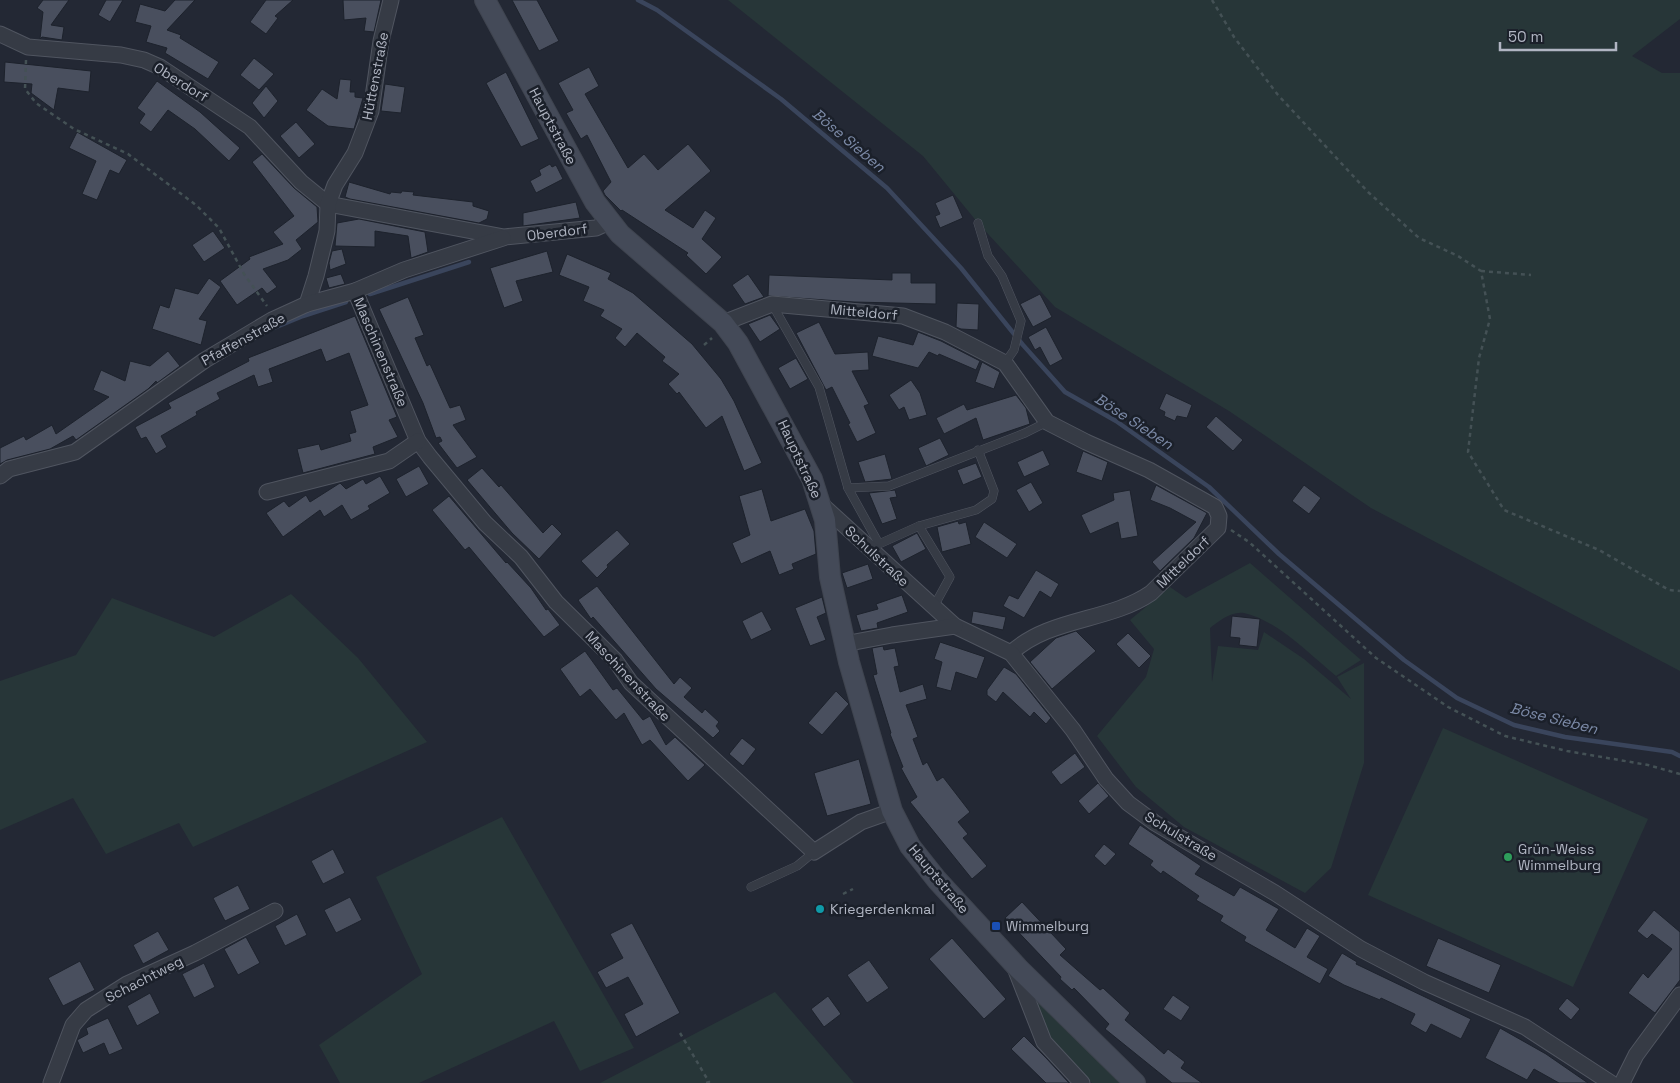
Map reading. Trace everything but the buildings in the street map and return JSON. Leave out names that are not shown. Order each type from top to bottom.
[{"type":"main road","name":"Hauptstraße","points":[[485,0],[585,185],[609,222],[632,246],[723,323],[738,343],[767,393],[812,479],[821,504],[828,543],[830,577],[844,644],[892,811],[910,846],[1014,964],[1136,1083]]},
{"type":"street","name":"Hüttenstraße","points":[[328,204],[335,185],[355,153],[371,111],[381,41],[391,0]]},
{"type":"street","name":"Oberdorf","points":[[0,34],[28,47],[121,55],[144,60],[160,67],[250,127],[300,182],[328,204],[504,237],[596,228],[609,222]]},
{"type":"street","points":[[306,304],[316,276],[327,231],[328,204]]},
{"type":"street","name":"Pfaffenstraße","points":[[0,476],[9,469],[75,452],[204,360],[272,320],[306,304],[355,291],[404,270],[504,237]]},
{"type":"street","name":"Maschinenstraße","points":[[355,291],[418,441],[485,523],[520,557],[556,602],[615,660],[631,683],[814,852]]},
{"type":"street","name":"Mitteldorf","points":[[723,323],[772,304],[903,316],[1009,356],[1047,422],[1149,470],[1215,507],[1218,528],[1151,593],[1139,602],[1038,635],[1021,644],[1011,653]]},
{"type":"street","points":[[267,492],[389,461],[418,441]]},
{"type":"street","name":"Schulstraße","points":[[821,504],[933,608],[956,626],[1011,653],[1073,730],[1106,779],[1128,803],[1155,823],[1275,893],[1361,949],[1424,982],[1525,1027],[1611,1083]]},
{"type":"street","points":[[844,644],[956,626]]},
{"type":"street","points":[[814,852],[861,822],[892,811]]},
{"type":"street","name":"Schachtweg","points":[[51,1083],[73,1025],[86,1010],[127,984],[195,953],[275,911]]},
{"type":"street","name":"Hauptstraße","points":[[1014,964],[1044,1042],[1082,1083]]},
{"type":"street","points":[[1622,1083],[1636,1055],[1680,995]]},
{"type":"lane","points":[[978,224],[988,256],[1002,276],[1021,321],[1009,356]]},
{"type":"lane","points":[[772,304],[819,387],[848,488],[879,544],[919,526],[959,517],[976,510],[992,499],[994,491],[978,450]]},
{"type":"lane","points":[[848,488],[889,486],[1025,433],[1047,422]]},
{"type":"lane","points":[[919,526],[950,577],[933,608]]},
{"type":"lane","points":[[751,887],[797,866],[814,852]]},
{"type":"path","points":[[1212,0],[1234,37],[1278,95],[1368,192],[1419,238],[1458,256],[1481,271],[1531,275]]},
{"type":"path","points":[[28,47],[24,89],[36,103],[74,129],[128,154],[196,205],[219,228],[244,274],[270,310],[272,320]]},
{"type":"path","points":[[1481,271],[1490,319],[1479,358],[1468,452],[1504,510],[1599,550],[1670,590],[1680,591]]},
{"type":"path","points":[[1218,521],[1249,542],[1376,658],[1448,707],[1505,736],[1567,751],[1648,764],[1680,774]]},
{"type":"path","points":[[843,894],[853,889]]},
{"type":"path","points":[[680,1032],[709,1082],[706,1083]]},
{"type":"shaded area","points":[[728,0],[1680,0],[1680,19],[1632,56],[1662,73],[1680,73],[1680,671],[1371,508],[1229,411],[1055,307],[978,223],[923,156]]},
{"type":"shaded area","points":[[1250,563],[1361,660],[1336,676],[1281,630],[1256,617],[1239,613],[1226,617],[1210,628],[1212,682],[1218,646],[1258,650],[1264,632],[1304,659],[1351,699],[1337,677],[1364,663],[1364,763],[1331,868],[1305,893],[1184,827],[1136,787],[1097,736],[1146,677],[1154,649],[1130,620],[1170,587],[1186,598]]},
{"type":"shaded area","points":[[291,594],[358,658],[427,742],[193,847],[179,823],[106,854],[73,798],[0,830],[0,681],[76,655],[112,598],[214,637]]},
{"type":"shaded area","name":"Grün-Weiss Wimmelburg","points":[[1443,728],[1648,819],[1573,987],[1368,895]]},
{"type":"shaded area","points":[[502,817],[634,1048],[580,1071],[554,1021],[419,1083],[340,1083],[319,1045],[422,974],[376,877]]},
{"type":"shaded area","points":[[775,992],[854,1083],[600,1083]]},
{"type":"shaded area","points":[[1032,993],[1128,1083],[1092,1083],[1047,1037]]},
{"type":"waterway","name":"Böse Sieben","points":[[638,0],[657,10],[781,99],[887,188],[961,268],[1023,345],[1065,392],[1116,421],[1209,487],[1279,554],[1404,660],[1457,698],[1514,725],[1565,737],[1672,752],[1680,756]]},
{"type":"waterway","points":[[370,294],[469,262]]},
{"type":"waterway","points":[[264,332],[303,316],[346,302]]},
{"type":"place","name":"Grün-Weiss Wimmelburg","points":[[1508,857]]},
{"type":"place","name":"Kriegerdenkmal","points":[[820,909]]},
{"type":"place","name":"Wimmelburg","points":[[996,926]]}]
